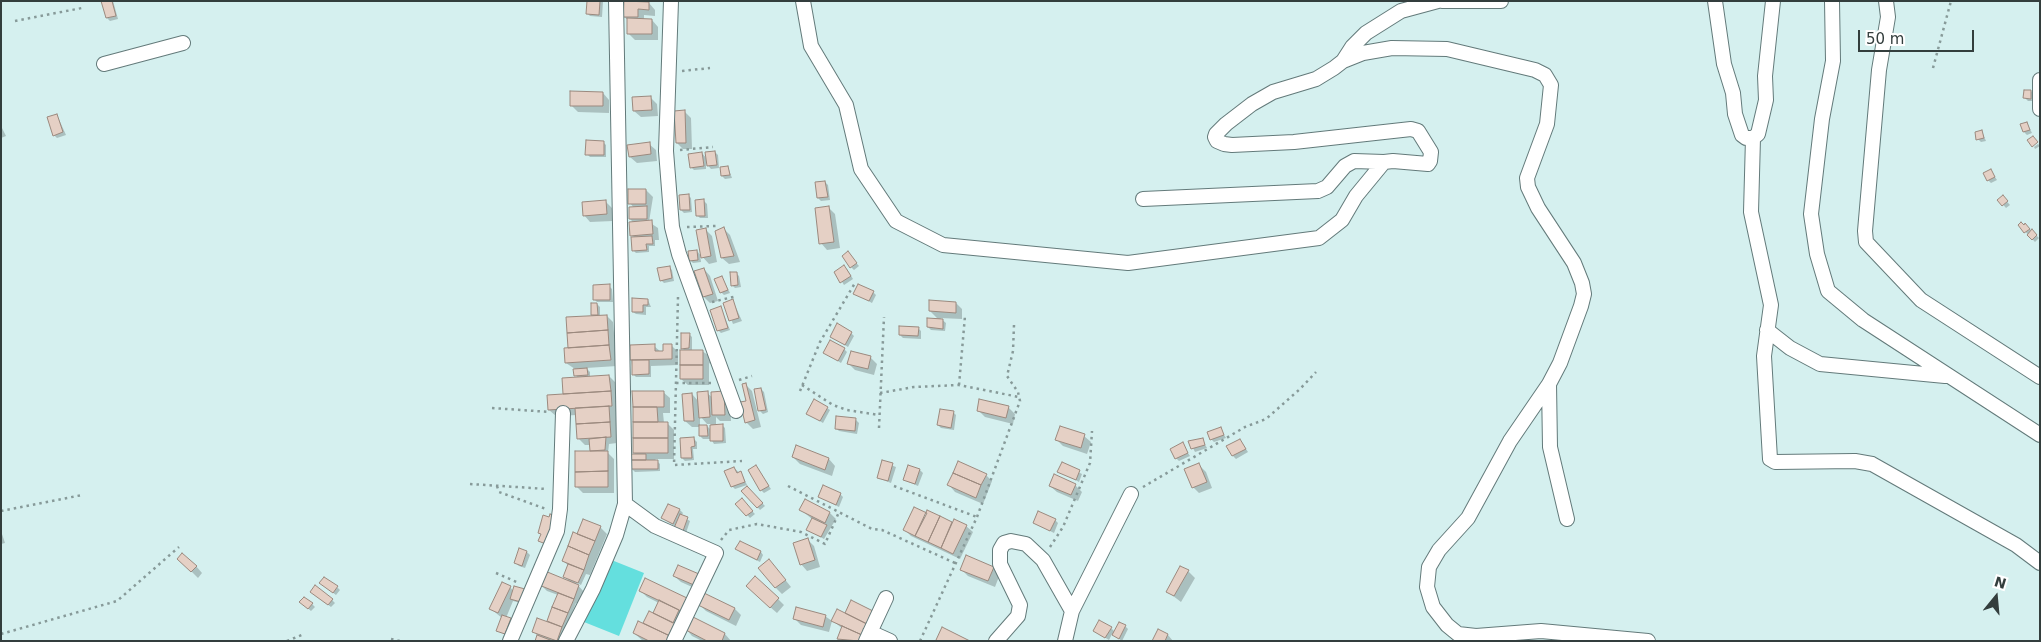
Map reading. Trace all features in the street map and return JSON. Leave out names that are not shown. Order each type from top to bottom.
[{"type":"street","points":[[566,641],[616,534],[625,504],[616,1]]},
{"type":"street","points":[[671,1],[666,151],[672,227],[679,254],[736,411]]},
{"type":"street","points":[[803,1],[811,46],[846,105],[861,170],[896,221],[943,245],[1128,263],[1320,238],[1342,220],[1356,196],[1384,162]]},
{"type":"street","points":[[1343,61],[1352,47],[1373,28],[1401,11],[1440,1],[1501,1]]},
{"type":"street","points":[[1715,1],[1724,64],[1733,93],[1735,114],[1742,135],[1746,138],[1753,138],[1758,134],[1766,100],[1764,76],[1773,1]]},
{"type":"street","points":[[1832,1],[1833,61],[1822,119],[1811,214],[1817,254],[1828,290],[1862,320],[2040,435]]},
{"type":"street","points":[[1886,1],[1888,17],[1879,70],[1865,231],[1866,242],[1921,300],[2040,377]]},
{"type":"street","points":[[104,64],[183,43]]},
{"type":"street","points":[[1143,199],[1318,191],[1327,187],[1345,166],[1354,161],[1393,161],[1423,165],[1430,161],[1432,152],[1418,131],[1410,129],[1257,144],[1232,145],[1217,141],[1216,134],[1252,104],[1273,92],[1316,79],[1343,61],[1384,49],[1413,47],[1447,49],[1534,70],[1545,75],[1551,85],[1549,116],[1527,178],[1528,187],[1558,240],[1574,263],[1584,294],[1577,320],[1549,384],[1510,441],[1468,518],[1439,550],[1429,567],[1427,587],[1433,607],[1447,625],[1458,634],[1476,636],[1540,631],[1648,641]]},
{"type":"street","points":[[2040,80],[2040,109]]},
{"type":"street","points":[[1753,138],[1751,212],[1771,306],[1764,372],[1770,459],[1775,462],[1855,461],[1872,464],[2016,545],[2040,563]]},
{"type":"street","points":[[1767,330],[1790,348],[1820,364],[1948,376]]},
{"type":"street","points":[[1549,384],[1550,447],[1567,519]]},
{"type":"street","points":[[510,641],[557,531],[561,490],[563,413]]},
{"type":"street","points":[[1065,641],[1072,611],[1131,494]]},
{"type":"street","points":[[625,504],[655,526],[716,553],[674,641]]},
{"type":"street","points":[[996,641],[1018,616],[1020,605],[1000,564],[1000,550],[1004,543],[1011,541],[1026,544],[1040,557],[1072,611]]},
{"type":"street","points":[[886,598],[868,636],[890,641]]},
{"type":"path","points":[[1933,68],[1951,1]]},
{"type":"path","points":[[15,21],[82,8]]},
{"type":"path","points":[[668,72],[710,68]]},
{"type":"path","points":[[666,151],[713,147]]},
{"type":"path","points":[[672,227],[716,226]]},
{"type":"path","points":[[800,391],[820,342],[855,282]]},
{"type":"path","points":[[678,294],[674,466],[742,461]]},
{"type":"path","points":[[699,306],[737,296]]},
{"type":"path","points":[[959,385],[965,316]]},
{"type":"path","points":[[879,428],[884,317]]},
{"type":"path","points":[[920,641],[976,517],[1020,401],[1007,376],[1013,351],[1014,325]]},
{"type":"path","points":[[1131,494],[1244,427],[1266,418],[1300,389],[1316,372]]},
{"type":"path","points":[[676,383],[726,384]]},
{"type":"path","points":[[802,385],[833,405],[847,410],[880,415]]},
{"type":"path","points":[[880,393],[914,387],[959,385],[1019,396]]},
{"type":"path","points":[[492,408],[563,413]]},
{"type":"path","points":[[1040,557],[1055,542],[1090,463],[1092,431]]},
{"type":"path","points":[[470,484],[561,490]]},
{"type":"path","points":[[497,486],[499,492],[559,514]]},
{"type":"path","points":[[788,486],[872,529],[882,530],[955,564]]},
{"type":"path","points":[[894,486],[976,517]]},
{"type":"path","points":[[1,511],[82,495]]},
{"type":"path","points":[[716,553],[722,538],[729,530],[757,524],[801,532],[825,544],[839,512]]},
{"type":"path","points":[[1,634],[117,601],[180,547]]},
{"type":"path","points":[[496,573],[532,589]]},
{"type":"path","points":[[287,641],[304,634]]},
{"type":"path","points":[[391,639],[400,641]]},
{"type":"shaded area","points":[[609,559],[644,573],[619,636],[584,622]]},
{"type":"building","points":[[101,1],[112,1],[116,16],[106,18]]},
{"type":"building","points":[[587,1],[600,1],[599,15],[586,14]]},
{"type":"building","points":[[624,1],[649,2],[649,10],[638,9],[638,17],[623,17]]},
{"type":"building","points":[[627,18],[652,19],[652,34],[627,34]]},
{"type":"building","points":[[2024,90],[2031,90],[2031,99],[2023,98]]},
{"type":"building","points":[[570,91],[603,92],[603,106],[570,106]]},
{"type":"building","points":[[651,96],[652,110],[633,111],[632,97]]},
{"type":"building","points":[[685,110],[686,143],[676,143],[674,111]]},
{"type":"building","points":[[57,114],[63,132],[53,136],[47,117]]},
{"type":"building","points":[[2027,122],[2030,130],[2023,132],[2020,124]]},
{"type":"building","points":[[1982,130],[1984,138],[1976,140],[1975,132]]},
{"type":"building","points":[[2033,136],[2038,142],[2032,147],[2027,140]]},
{"type":"building","points":[[586,140],[604,141],[604,155],[585,155]]},
{"type":"building","points":[[650,142],[651,154],[629,157],[627,145]]},
{"type":"building","points":[[715,151],[717,165],[707,166],[705,152]]},
{"type":"building","points":[[702,152],[704,166],[690,168],[688,154]]},
{"type":"building","points":[[728,166],[730,175],[721,176],[720,167]]},
{"type":"building","points":[[1991,169],[1995,177],[1987,181],[1983,173]]},
{"type":"building","points":[[825,181],[828,197],[817,198],[815,182]]},
{"type":"building","points":[[628,189],[646,189],[646,204],[628,204]]},
{"type":"building","points":[[689,194],[690,210],[680,210],[679,195]]},
{"type":"building","points":[[2003,195],[2008,201],[2002,206],[1997,200]]},
{"type":"building","points":[[704,199],[705,216],[696,216],[695,200]]},
{"type":"building","points":[[606,200],[607,214],[583,216],[582,202]]},
{"type":"building","points":[[647,206],[647,219],[629,219],[629,207]]},
{"type":"building","points":[[829,206],[834,242],[819,244],[815,208]]},
{"type":"building","points":[[652,220],[653,234],[630,236],[629,222]]},
{"type":"building","points":[[2021,222],[2024,225],[2025,223],[2030,229],[2024,233],[2018,225]]},
{"type":"building","points":[[724,227],[734,256],[721,258],[715,231]]},
{"type":"building","points":[[706,228],[711,256],[701,258],[696,230]]},
{"type":"building","points":[[2032,229],[2037,235],[2032,240],[2027,235]]},
{"type":"building","points":[[652,236],[653,244],[646,244],[647,250],[632,251],[631,237]]},
{"type":"building","points":[[697,250],[698,260],[689,261],[688,251]]},
{"type":"building","points":[[848,251],[857,263],[850,268],[842,256]]},
{"type":"building","points":[[844,265],[851,276],[840,283],[834,272]]},
{"type":"building","points":[[670,266],[672,278],[660,281],[657,268]]},
{"type":"building","points":[[704,268],[713,294],[703,297],[694,271]]},
{"type":"building","points":[[730,272],[737,272],[738,285],[731,286]]},
{"type":"building","points":[[722,276],[728,290],[720,293],[714,279]]},
{"type":"building","points":[[610,284],[610,300],[593,300],[593,285]]},
{"type":"building","points":[[858,284],[874,291],[869,301],[853,294]]},
{"type":"building","points":[[632,298],[648,299],[648,305],[643,305],[643,312],[632,312]]},
{"type":"building","points":[[733,299],[739,318],[729,321],[723,303]]},
{"type":"building","points":[[929,300],[956,302],[956,313],[929,311]]},
{"type":"building","points":[[591,303],[597,303],[598,315],[591,315]]},
{"type":"building","points":[[721,306],[728,328],[717,331],[710,310]]},
{"type":"building","points":[[607,315],[608,330],[567,333],[566,317]]},
{"type":"building","points":[[927,318],[943,319],[943,329],[927,327]]},
{"type":"building","points":[[837,323],[852,332],[845,345],[830,337]]},
{"type":"building","points":[[899,326],[919,327],[918,336],[899,335]]},
{"type":"building","points":[[608,330],[609,345],[568,348],[567,333]]},
{"type":"building","points":[[681,333],[690,333],[689,348],[681,349]]},
{"type":"building","points":[[830,340],[845,348],[838,361],[823,353]]},
{"type":"building","points":[[655,344],[655,351],[663,351],[663,344],[672,344],[672,359],[630,360],[630,345]]},
{"type":"building","points":[[609,345],[611,360],[565,363],[564,348]]},
{"type":"building","points":[[680,350],[703,350],[703,365],[680,365]]},
{"type":"building","points":[[851,351],[871,356],[868,369],[847,364]]},
{"type":"building","points":[[632,360],[649,360],[649,374],[632,375]]},
{"type":"building","points":[[680,365],[703,365],[703,379],[680,379]]},
{"type":"building","points":[[587,368],[588,375],[574,376],[573,369]]},
{"type":"building","points":[[609,375],[611,391],[563,394],[562,378]]},
{"type":"building","points":[[746,383],[755,420],[745,423],[740,402],[746,401],[742,384]]},
{"type":"building","points":[[761,388],[766,410],[758,411],[754,389]]},
{"type":"building","points":[[611,391],[612,406],[548,410],[547,395]]},
{"type":"building","points":[[632,391],[664,391],[664,407],[633,407]]},
{"type":"building","points":[[708,391],[710,417],[699,418],[697,392]]},
{"type":"building","points":[[724,391],[725,415],[712,415],[711,392]]},
{"type":"building","points":[[692,393],[694,421],[684,421],[682,394]]},
{"type":"building","points":[[814,399],[828,407],[820,421],[806,414]]},
{"type":"building","points":[[979,399],[1009,406],[1006,418],[977,411]]},
{"type":"building","points":[[609,406],[610,422],[576,424],[575,408]]},
{"type":"building","points":[[633,407],[657,407],[658,422],[633,422]]},
{"type":"building","points":[[940,409],[954,411],[951,428],[937,425]]},
{"type":"building","points":[[836,416],[856,418],[855,431],[835,429]]},
{"type":"building","points":[[610,422],[611,437],[577,439],[576,424]]},
{"type":"building","points":[[633,422],[668,422],[668,438],[633,438]]},
{"type":"building","points":[[723,424],[723,441],[710,441],[710,425]]},
{"type":"building","points":[[699,425],[707,425],[708,436],[699,436]]},
{"type":"building","points":[[1060,426],[1085,434],[1081,448],[1055,440]]},
{"type":"building","points":[[1221,427],[1224,435],[1210,440],[1207,432]]},
{"type":"building","points":[[606,437],[605,450],[590,451],[589,439]]},
{"type":"building","points":[[694,437],[695,446],[691,447],[692,458],[681,458],[680,438]]},
{"type":"building","points":[[633,438],[668,438],[668,453],[633,453]]},
{"type":"building","points":[[1203,438],[1205,445],[1191,449],[1188,441]]},
{"type":"building","points":[[1240,439],[1246,449],[1232,456],[1226,446]]},
{"type":"building","points":[[1183,442],[1188,453],[1175,459],[1170,449]]},
{"type":"building","points":[[796,445],[829,458],[825,470],[792,457]]},
{"type":"building","points":[[575,451],[608,451],[608,471],[575,472]]},
{"type":"building","points":[[631,454],[646,454],[646,460],[631,460]]},
{"type":"building","points":[[631,460],[658,460],[658,469],[631,469]]},
{"type":"building","points":[[882,460],[893,463],[888,481],[877,478]]},
{"type":"building","points":[[958,461],[987,474],[981,485],[953,473]]},
{"type":"building","points":[[1062,462],[1080,470],[1076,480],[1057,472]]},
{"type":"building","points":[[1199,463],[1207,482],[1192,488],[1184,469]]},
{"type":"building","points":[[756,465],[769,486],[760,491],[748,470]]},
{"type":"building","points":[[908,465],[920,469],[915,484],[903,480]]},
{"type":"building","points":[[734,467],[737,473],[741,471],[745,482],[731,487],[724,471]]},
{"type":"building","points":[[608,471],[608,487],[575,487],[575,472]]},
{"type":"building","points":[[953,473],[981,485],[976,498],[947,485]]},
{"type":"building","points":[[1054,474],[1076,484],[1071,495],[1049,486]]},
{"type":"building","points":[[823,485],[841,493],[836,505],[818,497]]},
{"type":"building","points":[[747,486],[763,503],[757,508],[741,491]]},
{"type":"building","points":[[742,498],[753,511],[746,516],[735,504]]},
{"type":"building","points":[[805,499],[830,512],[825,523],[799,510]]},
{"type":"building","points":[[668,504],[680,509],[673,524],[661,518]]},
{"type":"building","points":[[914,507],[927,513],[915,536],[903,530]]},
{"type":"building","points":[[927,510],[940,516],[928,542],[915,536]]},
{"type":"building","points":[[1038,511],[1056,519],[1050,531],[1033,523]]},
{"type":"building","points":[[550,514],[556,516],[546,544],[538,541],[541,534],[538,533],[543,515],[549,517]]},
{"type":"building","points":[[680,514],[688,517],[683,531],[674,528]]},
{"type":"building","points":[[940,516],[952,522],[941,548],[928,542]]},
{"type":"building","points":[[812,518],[827,525],[821,537],[806,530]]},
{"type":"building","points":[[583,519],[601,526],[595,541],[577,534]]},
{"type":"building","points":[[954,519],[967,525],[953,554],[941,548]]},
{"type":"building","points":[[573,532],[595,541],[589,555],[568,546]]},
{"type":"building","points":[[808,538],[815,560],[800,565],[793,543]]},
{"type":"building","points":[[740,541],[761,551],[757,560],[735,549]]},
{"type":"building","points":[[568,546],[589,555],[584,570],[562,561]]},
{"type":"building","points":[[519,548],[527,551],[522,566],[514,563]]},
{"type":"building","points":[[182,553],[197,566],[191,572],[177,559]]},
{"type":"building","points":[[966,555],[994,567],[988,581],[960,570]]},
{"type":"building","points":[[769,559],[786,580],[775,588],[758,568]]},
{"type":"building","points":[[568,564],[584,570],[578,583],[563,577]]},
{"type":"building","points":[[678,565],[699,574],[694,585],[673,576]]},
{"type":"building","points":[[1180,566],[1189,570],[1174,596],[1166,592]]},
{"type":"building","points":[[545,571],[579,585],[574,599],[539,585]]},
{"type":"building","points":[[755,576],[779,598],[770,608],[746,586]]},
{"type":"building","points":[[324,577],[338,586],[333,593],[319,583]]},
{"type":"building","points":[[645,578],[687,598],[681,611],[639,591]]},
{"type":"building","points":[[502,582],[511,586],[498,613],[489,609]]},
{"type":"building","points":[[315,585],[333,599],[328,605],[310,592]]},
{"type":"building","points":[[514,586],[525,589],[521,602],[510,599]]},
{"type":"building","points":[[558,593],[574,599],[568,613],[552,607]]},
{"type":"building","points":[[704,593],[735,608],[729,620],[698,605]]},
{"type":"building","points":[[304,597],[313,603],[308,609],[299,602]]},
{"type":"building","points":[[659,600],[679,610],[673,623],[653,613]]},
{"type":"building","points":[[851,600],[873,611],[867,624],[845,613]]},
{"type":"building","points":[[552,607],[568,613],[562,627],[547,621]]},
{"type":"building","points":[[796,607],[826,615],[823,627],[793,619]]},
{"type":"building","points":[[837,609],[867,624],[862,635],[831,621]]},
{"type":"building","points":[[649,611],[676,624],[670,636],[643,623]]},
{"type":"building","points":[[502,615],[511,618],[505,634],[496,631]]},
{"type":"building","points":[[691,616],[725,633],[722,641],[707,641],[684,629]]},
{"type":"building","points":[[537,618],[562,627],[557,641],[532,632]]},
{"type":"building","points":[[1099,620],[1112,627],[1105,638],[1093,631]]},
{"type":"building","points":[[638,621],[670,636],[668,641],[649,641],[633,633]]},
{"type":"building","points":[[1119,622],[1126,625],[1119,639],[1112,635]]},
{"type":"building","points":[[842,626],[862,635],[859,641],[837,639]]},
{"type":"building","points":[[942,627],[970,641],[936,640]]},
{"type":"building","points":[[1158,629],[1168,634],[1165,641],[1152,641]]},
{"type":"building","points":[[537,635],[553,641],[535,641]]}]
